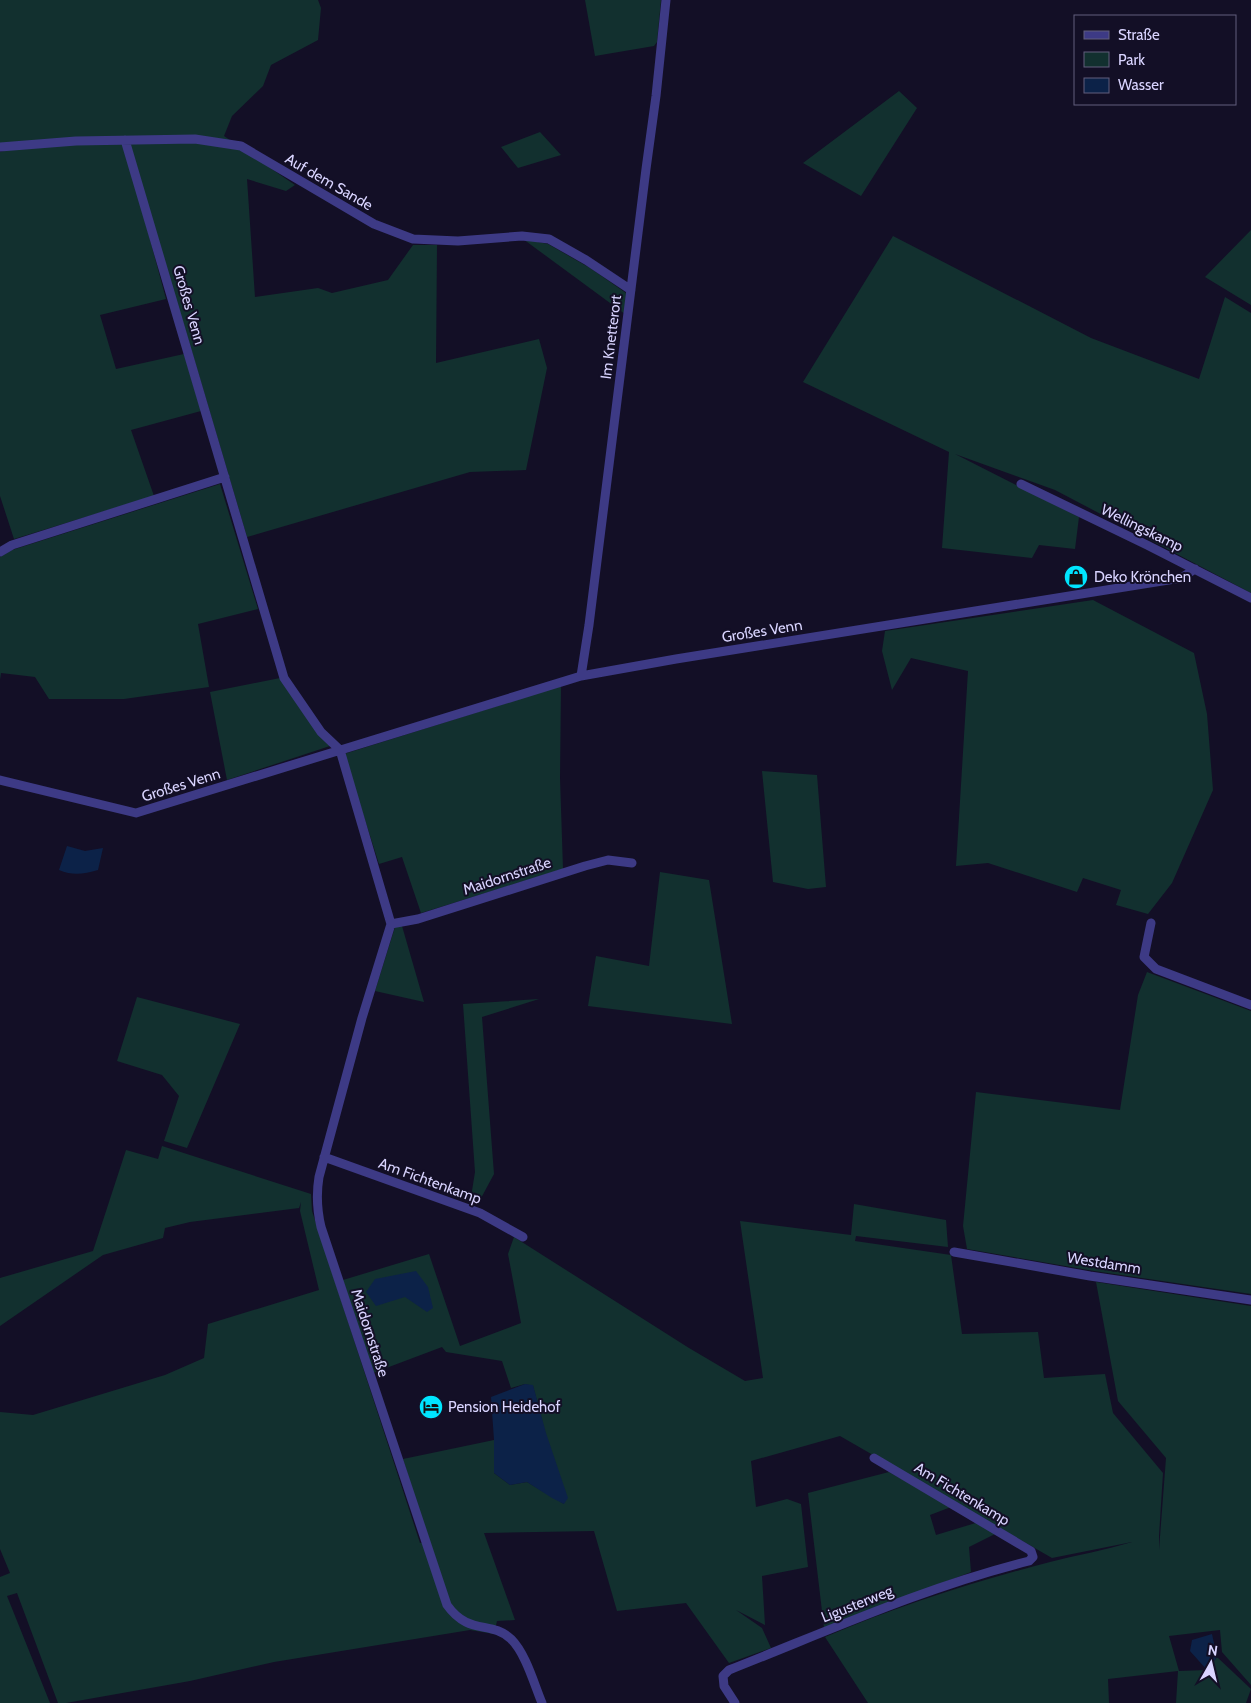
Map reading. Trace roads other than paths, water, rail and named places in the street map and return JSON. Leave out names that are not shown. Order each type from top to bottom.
[{"type":"street","name":"Im Knetterort","points":[[580,676],[589,625],[656,96],[666,0]]},
{"type":"street","name":"Auf dem Sande","points":[[0,147],[76,141],[195,139],[241,146],[374,224],[413,239],[458,241],[522,236],[548,239],[586,260],[631,290]]},
{"type":"street","name":"Großes Venn","points":[[125,140],[284,678],[321,732],[340,750]]},
{"type":"street","points":[[0,552],[12,545],[225,477]]},
{"type":"street","name":"Wellingskamp","points":[[1021,484],[1196,569],[1251,598]]},
{"type":"street","name":"Großes Venn","points":[[0,780],[136,813],[580,676],[705,654],[1181,578],[1196,569]]},
{"type":"street","points":[[340,750],[391,924]]},
{"type":"street","name":"Maidornstraße","points":[[542,1703],[521,1652],[511,1639],[500,1632],[472,1626],[462,1621],[447,1606],[321,1227],[316,1192],[362,1018],[391,924],[418,919],[608,860],[632,863]]},
{"type":"street","points":[[1151,923],[1144,957],[1156,969],[1251,1005]]},
{"type":"street","name":"Am Fichtenkamp","points":[[324,1157],[480,1213],[523,1237]]},
{"type":"street","name":"Westdamm","points":[[954,1252],[1090,1276],[1251,1300]]},
{"type":"street","name":"Am Fichtenkamp","points":[[874,1458],[1031,1551],[1033,1557]]},
{"type":"street","name":"Ligusterweg","points":[[735,1703],[724,1686],[723,1676],[729,1670],[920,1594],[986,1572],[1028,1561],[1033,1557]]},
{"type":"water","points":[[67,846],[85,851],[103,848],[98,870],[78,874],[59,870]]},
{"type":"water","points":[[416,1271],[428,1287],[433,1308],[427,1312],[405,1297],[376,1306],[366,1292],[375,1279]]},
{"type":"water","points":[[525,1384],[533,1385],[546,1433],[568,1498],[564,1504],[527,1482],[510,1485],[494,1473],[491,1397]]},
{"type":"water","points":[[1212,1634],[1217,1657],[1207,1670],[1190,1651],[1192,1640]]},
{"type":"place","name":"Deko Krönchen","points":[[1076,577]]},
{"type":"place","name":"Pension Heidehof","points":[[431,1407]]}]
